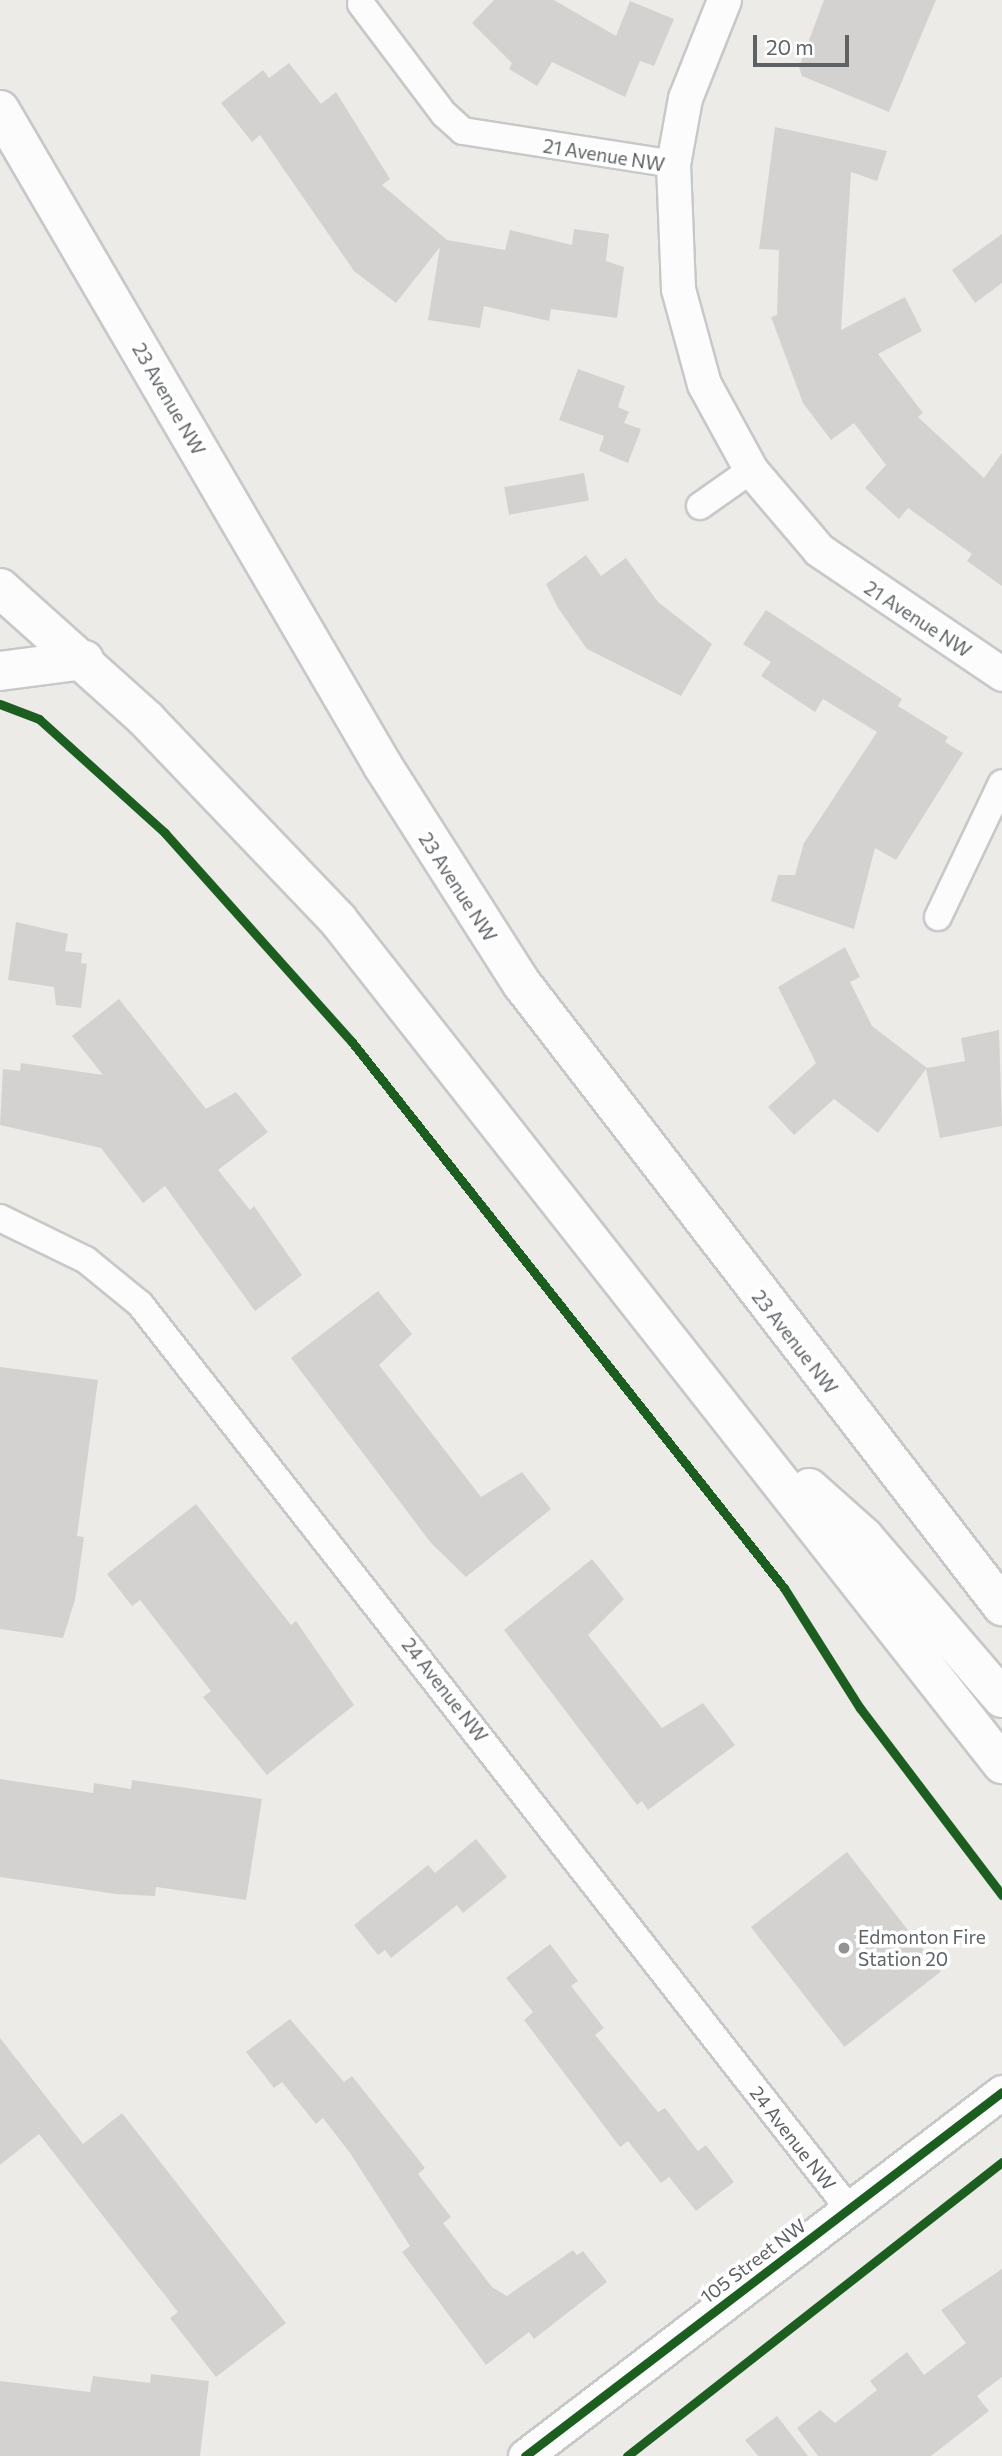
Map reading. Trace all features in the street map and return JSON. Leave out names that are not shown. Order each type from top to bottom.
[{"type":"main road","name":"23 Avenue NW","points":[[0,110],[383,766],[522,984],[1002,1606]]},
{"type":"main road","points":[[0,588],[84,660],[338,920],[1002,1764]]},
{"type":"main road","points":[[0,671],[84,660]]},
{"type":"main road","points":[[739,1427],[864,1537],[1002,1698]]},
{"type":"street","points":[[673,164],[685,98],[724,0]]},
{"type":"street","name":"21 Avenue NW","points":[[362,4],[444,114],[464,131],[673,164],[672,243],[688,336],[704,384],[751,470],[796,527],[842,568],[1002,674]]},
{"type":"street","points":[[700,506],[751,470]]},
{"type":"street","points":[[938,917],[1002,783]]},
{"type":"street","name":"24 Avenue NW","points":[[0,1218],[86,1260],[140,1304],[849,2209]]},
{"type":"street","name":"105 Street NW","points":[[525,2456],[1002,2092]]},
{"type":"building","points":[[494,0],[554,0],[616,36],[630,1],[674,19],[654,66],[640,61],[625,97],[552,62],[537,86],[509,69],[512,63],[472,23]]},
{"type":"building","points":[[824,0],[936,0],[889,112],[802,76],[799,67]]},
{"type":"building","points":[[289,63],[321,104],[336,92],[390,179],[382,185],[447,240],[505,250],[510,230],[572,245],[574,229],[609,234],[606,261],[624,267],[617,318],[551,309],[549,321],[484,306],[480,328],[428,320],[440,247],[396,303],[354,271],[260,135],[252,142],[221,103],[263,70],[269,78]]},
{"type":"building","points":[[775,127],[887,151],[877,181],[851,172],[841,330],[905,297],[922,331],[878,354],[923,413],[918,417],[984,478],[1002,453],[1002,586],[967,561],[972,554],[908,508],[899,519],[865,488],[886,465],[854,423],[831,440],[803,403],[771,317],[777,315],[779,250],[759,249]]},
{"type":"building","points":[[1002,234],[1002,283],[975,303],[952,270]]},
{"type":"building","points":[[578,369],[625,386],[618,407],[629,412],[624,423],[641,429],[628,463],[599,451],[604,436],[559,420]]},
{"type":"building","points":[[584,473],[589,501],[509,515],[504,487]]},
{"type":"building","points":[[586,555],[601,576],[626,558],[658,602],[712,644],[681,696],[587,649],[558,608],[546,584]]},
{"type":"building","points":[[766,610],[902,699],[898,706],[948,737],[945,742],[963,753],[896,860],[875,848],[854,929],[771,901],[778,875],[795,875],[804,843],[877,732],[823,699],[815,712],[761,676],[771,662],[743,644]]},
{"type":"building","points":[[16,922],[68,934],[65,951],[82,953],[81,963],[87,964],[81,1008],[56,1005],[54,987],[8,980]]},
{"type":"building","points":[[845,947],[860,977],[850,982],[872,1026],[927,1068],[965,1061],[961,1038],[999,1030],[1002,1126],[940,1138],[926,1069],[878,1133],[834,1099],[794,1135],[768,1107],[816,1063],[778,987]]},
{"type":"building","points":[[119,999],[206,1109],[236,1092],[268,1132],[218,1170],[250,1210],[254,1206],[302,1275],[255,1311],[165,1186],[143,1203],[101,1148],[0,1125],[3,1069],[20,1071],[21,1063],[103,1075],[72,1036]]},
{"type":"building","points":[[378,1291],[412,1334],[379,1365],[481,1497],[522,1472],[551,1509],[466,1577],[431,1543],[291,1358]]},
{"type":"building","points":[[0,1367],[98,1380],[77,1536],[84,1537],[75,1600],[63,1638],[0,1629]]},
{"type":"building","points":[[196,1504],[291,1625],[296,1621],[354,1705],[267,1775],[203,1697],[211,1691],[140,1600],[132,1606],[107,1574]]},
{"type":"building","points":[[592,1559],[624,1599],[588,1635],[662,1728],[703,1703],[735,1745],[648,1810],[642,1801],[637,1805],[504,1630]]},
{"type":"building","points":[[0,1779],[93,1793],[94,1783],[131,1789],[132,1780],[262,1799],[246,1900],[156,1887],[155,1896],[116,1894],[0,1877]]},
{"type":"building","points":[[476,1839],[507,1877],[463,1913],[457,1905],[391,1958],[385,1950],[378,1955],[354,1925],[428,1865],[435,1873]]},
{"type":"building","name":"Edmonton Fire Station 20","points":[[847,1852],[941,1972],[844,2047],[751,1927]]},
{"type":"building","points":[[550,1944],[578,1981],[571,1986],[604,2028],[595,2035],[658,2112],[665,2108],[698,2151],[706,2145],[734,2182],[696,2211],[669,2177],[661,2183],[628,2141],[620,2147],[524,2020],[533,2012],[506,1978]]},
{"type":"building","points":[[290,2019],[344,2082],[352,2076],[425,2168],[418,2174],[451,2217],[443,2223],[492,2287],[507,2296],[573,2250],[577,2255],[583,2251],[607,2282],[534,2339],[529,2332],[486,2365],[402,2252],[410,2246],[350,2153],[323,2118],[316,2124],[282,2082],[274,2088],[246,2052]]},
{"type":"building","points":[[0,2038],[83,2144],[122,2113],[286,2323],[216,2377],[170,2318],[178,2312],[39,2134],[0,2165]]},
{"type":"building","points":[[1002,2269],[1002,2377],[977,2396],[989,2411],[931,2456],[818,2456],[797,2428],[820,2410],[835,2423],[877,2390],[870,2381],[907,2352],[924,2375],[966,2343],[941,2310]]},
{"type":"building","points":[[151,2374],[209,2381],[200,2456],[0,2456],[0,2381],[90,2392],[93,2376],[150,2383]]},
{"type":"building","points":[[777,2416],[808,2456],[758,2456],[745,2440]]},
{"type":"cycle path","points":[[0,704],[39,719],[165,833],[352,1042],[784,1588],[860,1708],[1002,1895]]},
{"type":"cycle path","points":[[525,2456],[1002,2092]]},
{"type":"cycle path","points":[[627,2456],[1002,2162]]},
{"type":"place","name":"Edmonton Fire Station 20","points":[[844,1948]]}]
